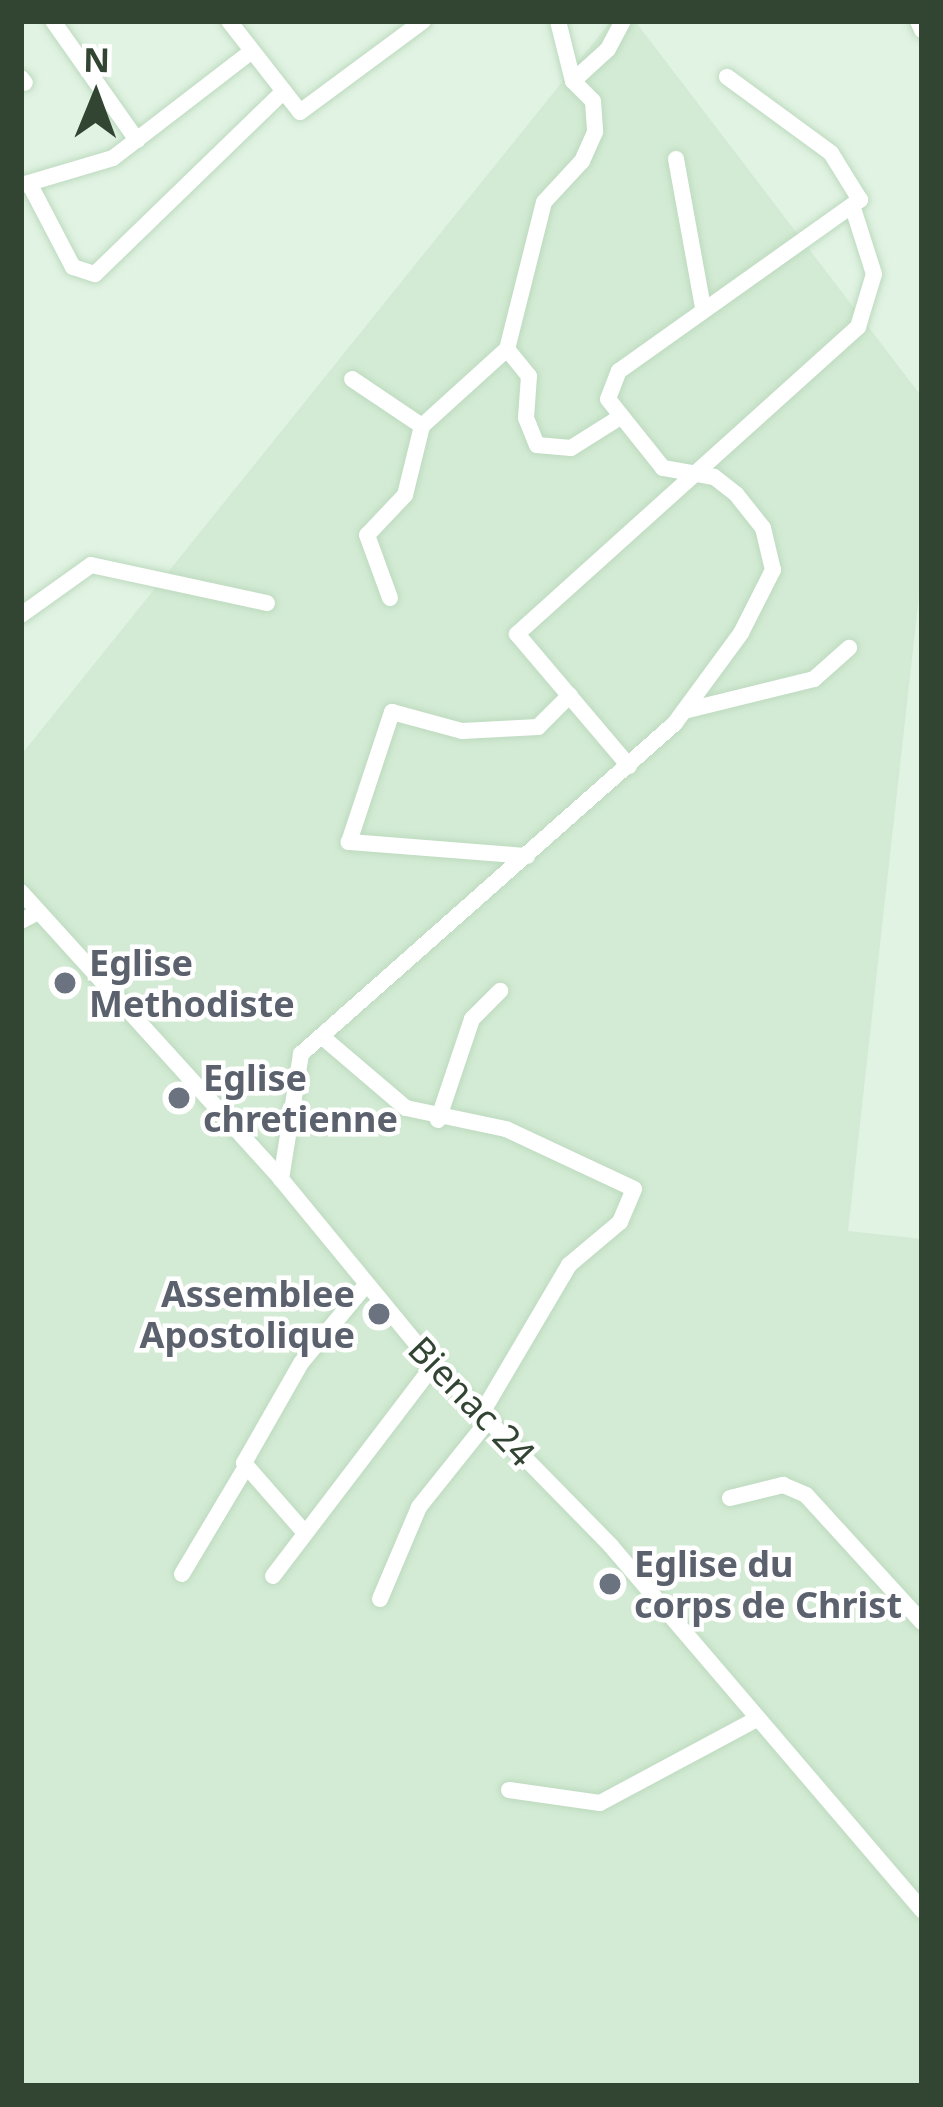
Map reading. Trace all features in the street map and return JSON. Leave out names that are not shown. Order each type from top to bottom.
[{"type":"street","points":[[53,21],[137,140]]},
{"type":"street","points":[[229,21],[300,112],[423,21]]},
{"type":"street","points":[[390,598],[367,536],[405,495],[422,426],[507,350],[544,202],[582,161],[595,132],[593,101],[573,81],[559,21]]},
{"type":"street","points":[[573,81],[608,50],[623,21]]},
{"type":"street","points":[[918,21],[922,29]]},
{"type":"street","points":[[252,51],[113,158],[25,184],[73,267],[95,274],[284,91]]},
{"type":"street","points":[[281,1179],[301,1054],[326,1040],[629,766],[683,711],[740,633],[773,570],[763,528],[736,494],[714,477],[663,468],[617,419],[608,399],[619,371],[860,200],[831,152],[727,77]]},
{"type":"street","points":[[676,159],[703,308]]},
{"type":"street","points":[[629,766],[517,634],[858,327],[874,274],[852,206]]},
{"type":"street","points":[[507,350],[529,376],[526,418],[537,445],[572,448],[617,419]]},
{"type":"street","points":[[352,380],[422,426]]},
{"type":"street","points":[[21,615],[92,565],[267,603]]},
{"type":"street","points":[[683,711],[814,679],[849,648]]},
{"type":"street","points":[[526,856],[349,842],[392,712],[491,732],[538,727],[571,695]]},
{"type":"street","name":"Bienac 24","points":[[21,892],[281,1179],[434,1365],[611,1546],[922,1910]]},
{"type":"street","points":[[21,921],[38,912]]},
{"type":"street","points":[[438,1120],[472,1018],[500,991]]},
{"type":"street","points":[[326,1040],[406,1108],[438,1120],[506,1129],[634,1189],[620,1222],[569,1264],[487,1415],[419,1507],[380,1599]]},
{"type":"street","points":[[182,1574],[301,1363],[365,1286]]},
{"type":"street","points":[[273,1576],[434,1365]]},
{"type":"street","points":[[244,1470],[305,1533]]},
{"type":"street","points":[[730,1498],[783,1485],[806,1495],[922,1622]]},
{"type":"street","points":[[509,1790],[600,1803],[755,1720]]},
{"type":"shaded area","points":[[611,21],[635,21],[922,397],[922,569],[848,1231],[922,1239],[922,2086],[21,2086],[21,755]]},
{"type":"place","name":"Eglise Methodiste","points":[[65,983]]},
{"type":"place","name":"Eglise chretienne","points":[[179,1098]]},
{"type":"place","name":"Assemblee Apostolique","points":[[379,1314]]},
{"type":"place","name":"Eglise du corps de Christ","points":[[610,1584]]}]
